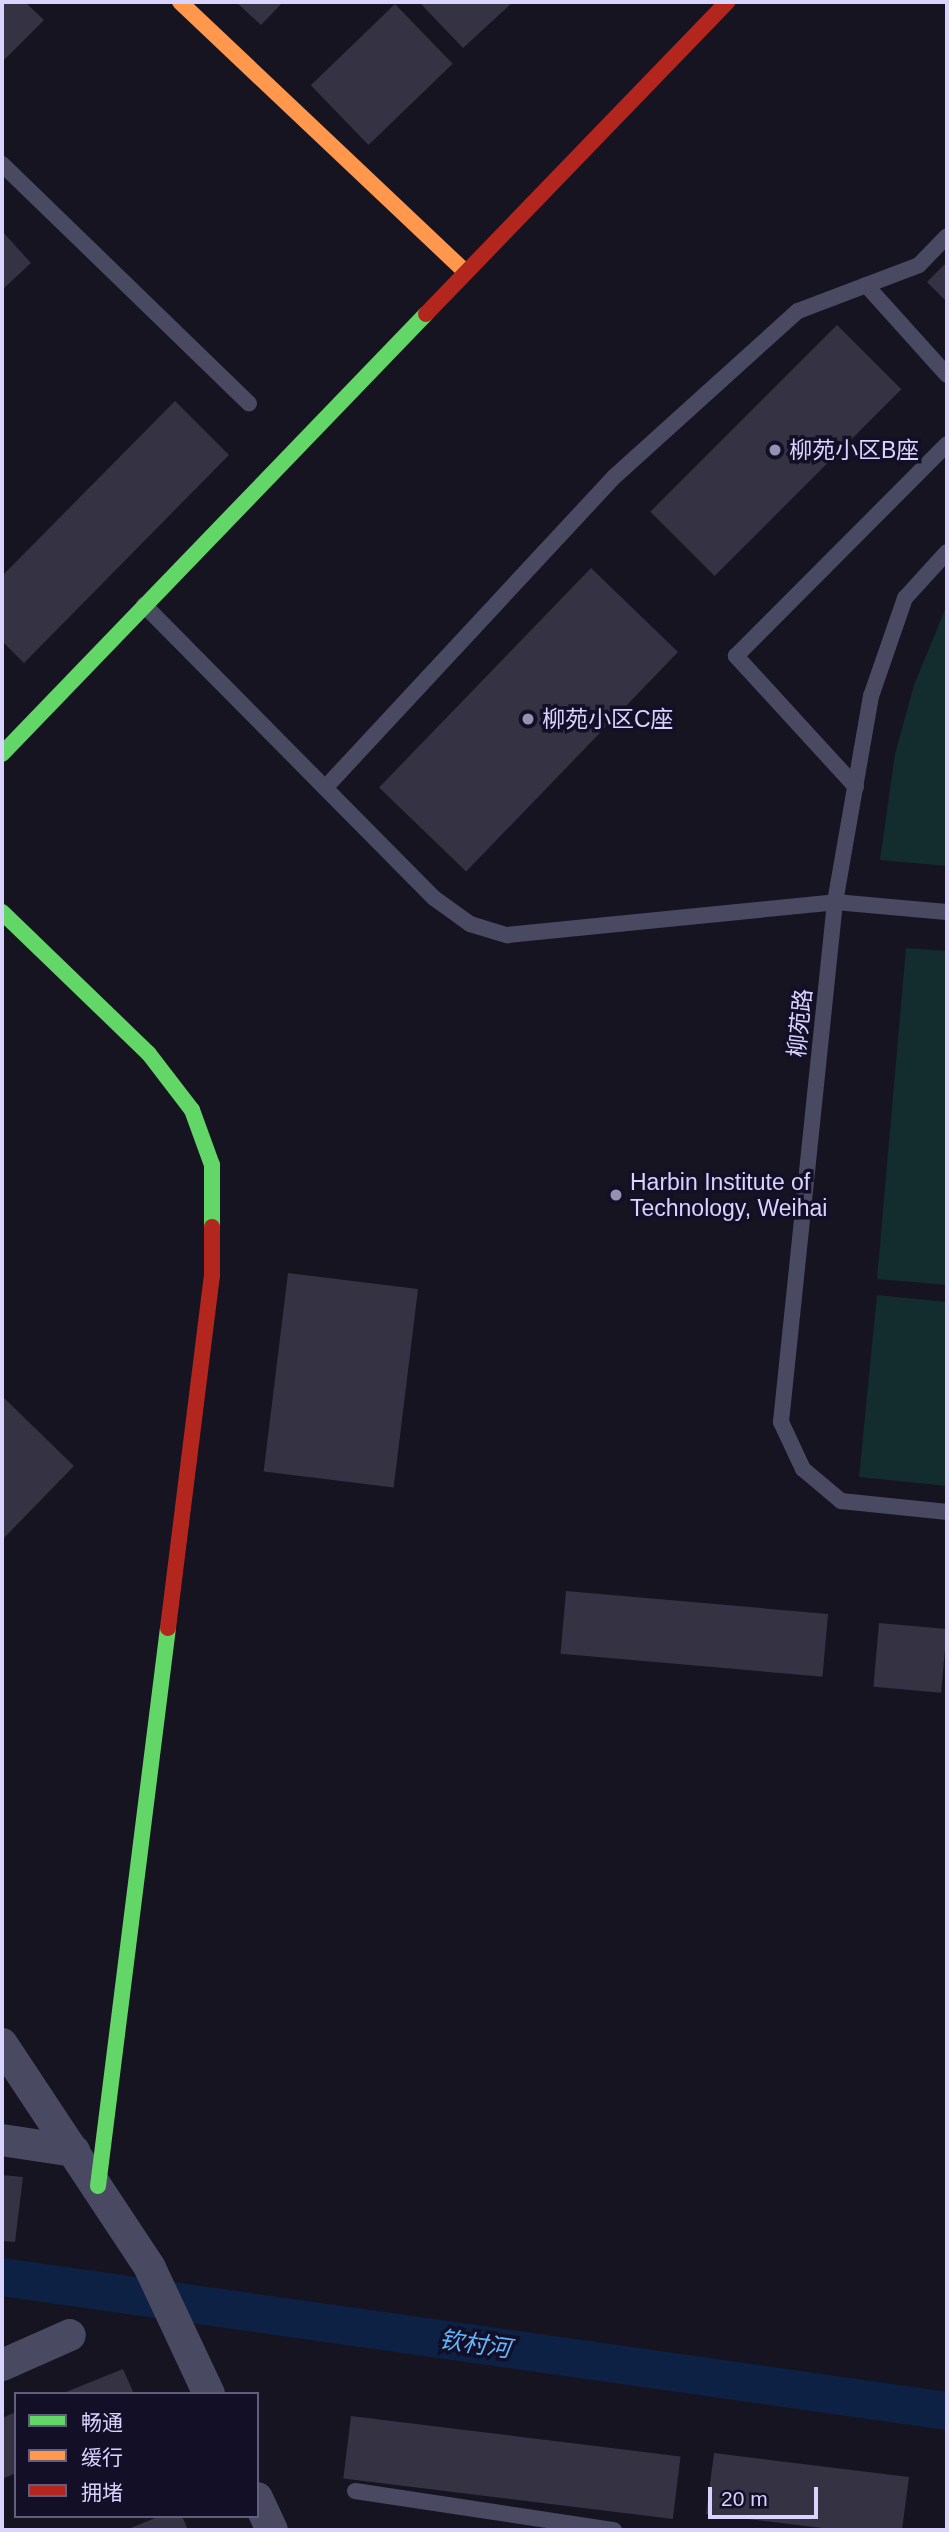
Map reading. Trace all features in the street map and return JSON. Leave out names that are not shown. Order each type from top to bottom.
[{"type":"street","points":[[180,2],[464,271]]},
{"type":"street","points":[[2,754],[464,271],[727,2]]},
{"type":"street","points":[[2,912],[149,1054],[192,1110],[212,1165],[212,1276],[98,2186]]},
{"type":"street","points":[[2,2044],[150,2268],[208,2392]]},
{"type":"street","points":[[2,2140],[74,2151]]},
{"type":"street","points":[[2,2365],[70,2335]]},
{"type":"street","points":[[259,2502],[272,2530]]},
{"type":"lane","points":[[2,164],[249,403]]},
{"type":"lane","points":[[325,788],[614,477],[797,311],[919,265],[947,236]]},
{"type":"lane","points":[[866,285],[947,375]]},
{"type":"lane","points":[[856,787],[736,656],[947,444]]},
{"type":"lane","name":"柳苑路","points":[[947,552],[905,598],[871,696],[835,902],[780,1422],[803,1469],[841,1501],[947,1512]]},
{"type":"lane","points":[[144,605],[434,898],[470,924],[507,935],[835,902],[947,912]]},
{"type":"lane","points":[[355,2491],[614,2530]]},
{"type":"green space","points":[[947,605],[947,866],[880,860],[895,754],[914,685]]},
{"type":"green space","points":[[906,948],[947,951],[947,1285],[877,1279]]},
{"type":"green space","points":[[877,1295],[947,1302],[947,1486],[859,1477]]},
{"type":"building","points":[[2,2],[25,2],[44,20],[2,62]]},
{"type":"building","points":[[236,2],[283,2],[261,25]]},
{"type":"building","points":[[419,2],[513,2],[463,48]]},
{"type":"building","points":[[395,4],[453,64],[368,145],[311,85]]},
{"type":"building","points":[[2,231],[31,263],[2,290]]},
{"type":"building","points":[[947,262],[947,302],[927,282]]},
{"type":"building","name":"柳苑小区B座","points":[[837,325],[901,389],[715,576],[650,512]]},
{"type":"building","points":[[175,401],[229,455],[24,663],[2,641],[2,576]]},
{"type":"building","name":"柳苑小区C座","points":[[591,568],[678,652],[466,871],[379,787]]},
{"type":"building","points":[[288,1273],[418,1289],[394,1487],[264,1472]]},
{"type":"building","points":[[2,1396],[74,1466],[2,1540]]},
{"type":"building","points":[[566,1591],[828,1614],[823,1677],[561,1654]]},
{"type":"building","points":[[879,1623],[947,1629],[941,1693],[873,1687]]},
{"type":"building","points":[[2,2175],[23,2177],[15,2242],[2,2241]]},
{"type":"building","points":[[123,2369],[133,2392],[66,2392]]},
{"type":"building","points":[[14,2413],[14,2474],[2,2479],[2,2418]]},
{"type":"building","points":[[351,2416],[681,2456],[673,2519],[343,2479]]},
{"type":"building","points":[[714,2453],[909,2477],[902,2530],[839,2530],[706,2514]]},
{"type":"building","points":[[155,2518],[183,2518],[188,2530],[126,2530]]},
{"type":"waterway","name":"钦村河","points":[[2,2277],[947,2411]]},
{"type":"traffic: fast","points":[[2,754],[426,314]]},
{"type":"traffic: fast","points":[[2,912],[149,1054],[192,1110],[212,1165],[212,1227]]},
{"type":"traffic: fast","points":[[98,2186],[168,1628]]},
{"type":"traffic: slow","points":[[180,2],[464,271]]},
{"type":"traffic: jam","points":[[426,314],[727,2]]},
{"type":"traffic: jam","points":[[168,1628],[212,1276],[212,1227]]},
{"type":"place","name":"柳苑小区B座","points":[[775,450]]},
{"type":"place","name":"柳苑小区C座","points":[[528,719]]},
{"type":"place","name":"Harbin Institute of Technology, Weihai","points":[[616,1195]]}]
